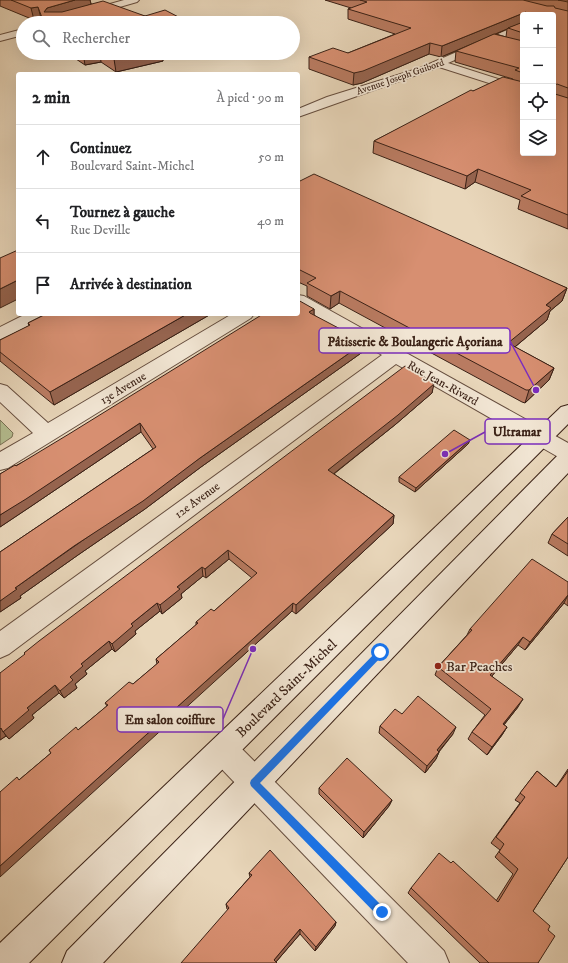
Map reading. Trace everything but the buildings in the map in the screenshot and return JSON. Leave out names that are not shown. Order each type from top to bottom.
[{"type":"street","points":[[78,16],[134,0]]},
{"type":"street","name":"Avenue Joseph Guibord","points":[[300,112],[331,100],[439,64],[520,27]]},
{"type":"street","points":[[0,38],[16,34]]},
{"type":"street","points":[[492,40],[510,45]]},
{"type":"street","points":[[439,64],[520,90]]},
{"type":"street","name":"Rue Jean-Rivard","points":[[300,301],[568,453]]},
{"type":"street","points":[[0,334],[36,316]]},
{"type":"street","name":"13e Avenue","points":[[0,462],[242,316]]},
{"type":"street","name":"12e Avenue","points":[[0,646],[395,355]]},
{"type":"street","points":[[0,391],[47,434]]},
{"type":"street","name":"Boulevard Saint-Michel","points":[[4,963],[568,412]]},
{"type":"street","points":[[79,963],[568,459]]},
{"type":"street","points":[[223,750],[432,963]]},
{"type":"green space","points":[[0,420],[13,433],[12,437],[0,445]]},
{"type":"place","name":"Pâtisserie & Boulangerie Açoriana","points":[[536,390]]},
{"type":"place","name":"Ultramar","points":[[445,454]]},
{"type":"place","name":"Em salon coiffure","points":[[253,649]]},
{"type":"place","name":"Bar Peaches","points":[[438,666]]},
{"type":"route","points":[[380,652],[254,783],[382,912]]}]
